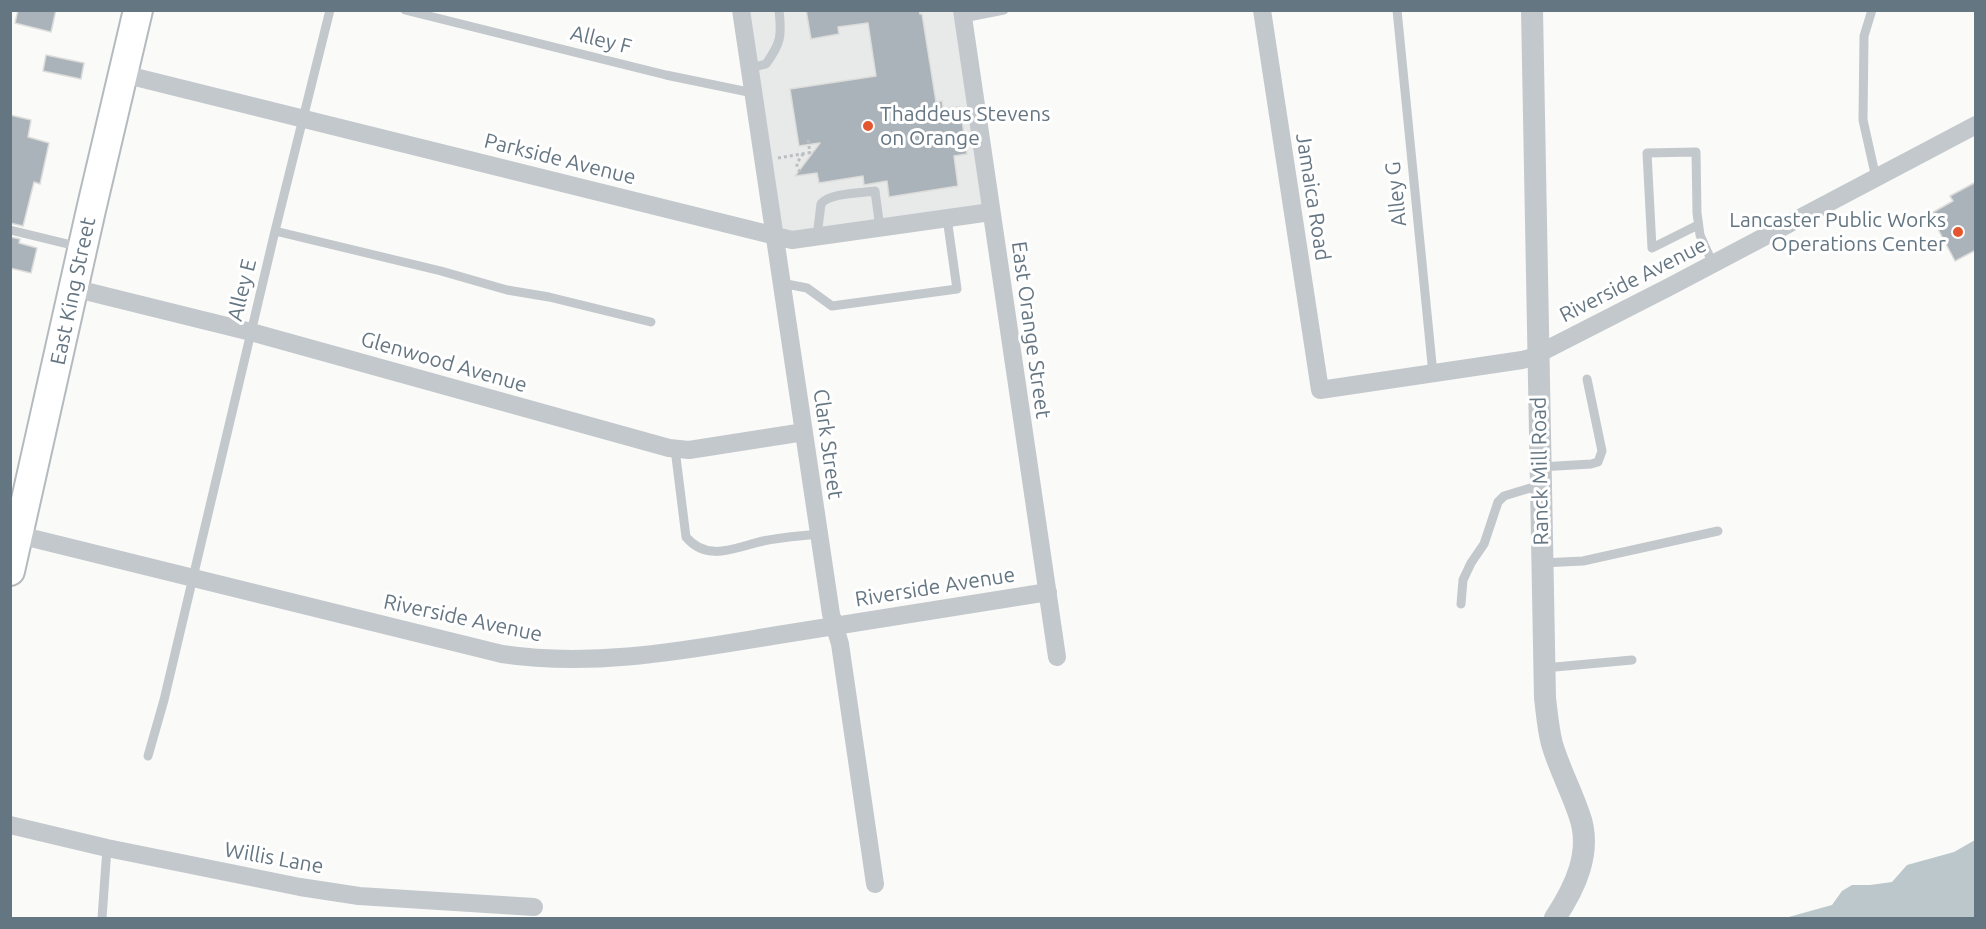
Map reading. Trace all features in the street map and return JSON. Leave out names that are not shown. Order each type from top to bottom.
[{"type":"main road","name":"East King Street","points":[[13,553],[22,503],[138,10]]},
{"type":"street","name":"Clark Street","points":[[741,10],[758,66],[753,93],[831,614],[840,644],[875,884]]},
{"type":"street","name":"Jamaica Road","points":[[1262,10],[1320,390]]},
{"type":"street","name":"Ranck Mill Road","points":[[1532,10],[1545,698],[1552,744],[1580,816],[1584,837],[1579,874],[1555,918]]},
{"type":"street","name":"East Orange Street","points":[[963,14],[1057,657]]},
{"type":"street","name":"Parkside Avenue","points":[[123,74],[792,240],[991,213]]},
{"type":"street","name":"Riverside Avenue","points":[[1320,390],[1522,360],[1538,354],[1976,125]]},
{"type":"street","name":"Glenwood Avenue","points":[[73,288],[250,332],[675,449],[689,450],[804,432]]},
{"type":"street","name":"Riverside Avenue","points":[[13,553],[192,578],[502,654],[535,659],[610,659],[691,649],[1048,592]]},
{"type":"street","name":"Willis Lane","points":[[10,825],[107,848],[300,887],[359,896],[535,912]]},
{"type":"lane","name":"Alley E","points":[[148,756],[166,690],[250,332],[330,10]]},
{"type":"lane","name":"Alley F","points":[[405,10],[666,75],[753,93]]},
{"type":"lane","points":[[758,66],[778,47],[782,32],[779,10]]},
{"type":"lane","points":[[963,14],[1004,10]]},
{"type":"lane","name":"Alley G","points":[[1397,10],[1433,374]]},
{"type":"lane","points":[[1872,10],[1864,36],[1863,120],[1876,178]]},
{"type":"lane","points":[[1698,225],[1652,248],[1647,153],[1696,152],[1698,225],[1713,264]]},
{"type":"lane","points":[[817,236],[823,200],[875,191],[880,228]]},
{"type":"lane","points":[[782,283],[807,288],[832,306],[957,289],[947,218]]},
{"type":"lane","points":[[10,230],[82,247]]},
{"type":"lane","points":[[275,231],[441,271],[507,290],[549,297],[651,322]]},
{"type":"lane","points":[[1461,604],[1463,580],[1484,544],[1498,502],[1503,496],[1540,476],[1598,462],[1602,452],[1587,379]]},
{"type":"lane","points":[[675,449],[686,537],[693,546],[722,553],[762,542],[819,534]]},
{"type":"lane","points":[[1542,563],[1583,561],[1718,531]]},
{"type":"lane","points":[[1545,668],[1632,660]]},
{"type":"lane","points":[[102,918],[107,848]]},
{"type":"path","points":[[785,156],[812,152],[808,140]]},
{"type":"path","points":[[800,172],[797,163],[803,154]]},
{"type":"shaded area","name":"Thaddeus Stevens on Orange","points":[[741,11],[962,11],[991,212],[775,236]]},
{"type":"shaded area","points":[[1975,840],[1975,918],[1785,918],[1832,905],[1842,891],[1852,885],[1892,882],[1907,865],[1954,852]]},
{"type":"building","points":[[18,10],[56,10],[51,32],[15,23]]},
{"type":"building","name":"Thaddeus Stevens on Orange","points":[[806,10],[919,10],[922,14],[936,102],[942,101],[943,108],[960,107],[967,154],[954,156],[958,186],[889,197],[887,181],[864,185],[863,176],[819,183],[817,173],[795,176],[820,143],[799,146],[790,89],[876,76],[868,23],[838,27],[839,34],[811,39]]},
{"type":"building","points":[[46,55],[84,63],[81,79],[43,71]]},
{"type":"building","points":[[10,115],[31,120],[28,137],[49,143],[40,184],[34,182],[23,226],[10,223]]},
{"type":"building","name":"Lancaster Public Works Operations Center","points":[[1976,182],[1976,250],[1955,261],[1930,214],[1953,201],[1950,196]]},
{"type":"building","points":[[10,237],[20,239],[19,243],[37,248],[31,273],[10,268]]},
{"type":"place","name":"Thaddeus Stevens on Orange","points":[[868,126]]},
{"type":"place","name":"Lancaster Public Works Operations Center","points":[[1958,232]]}]
